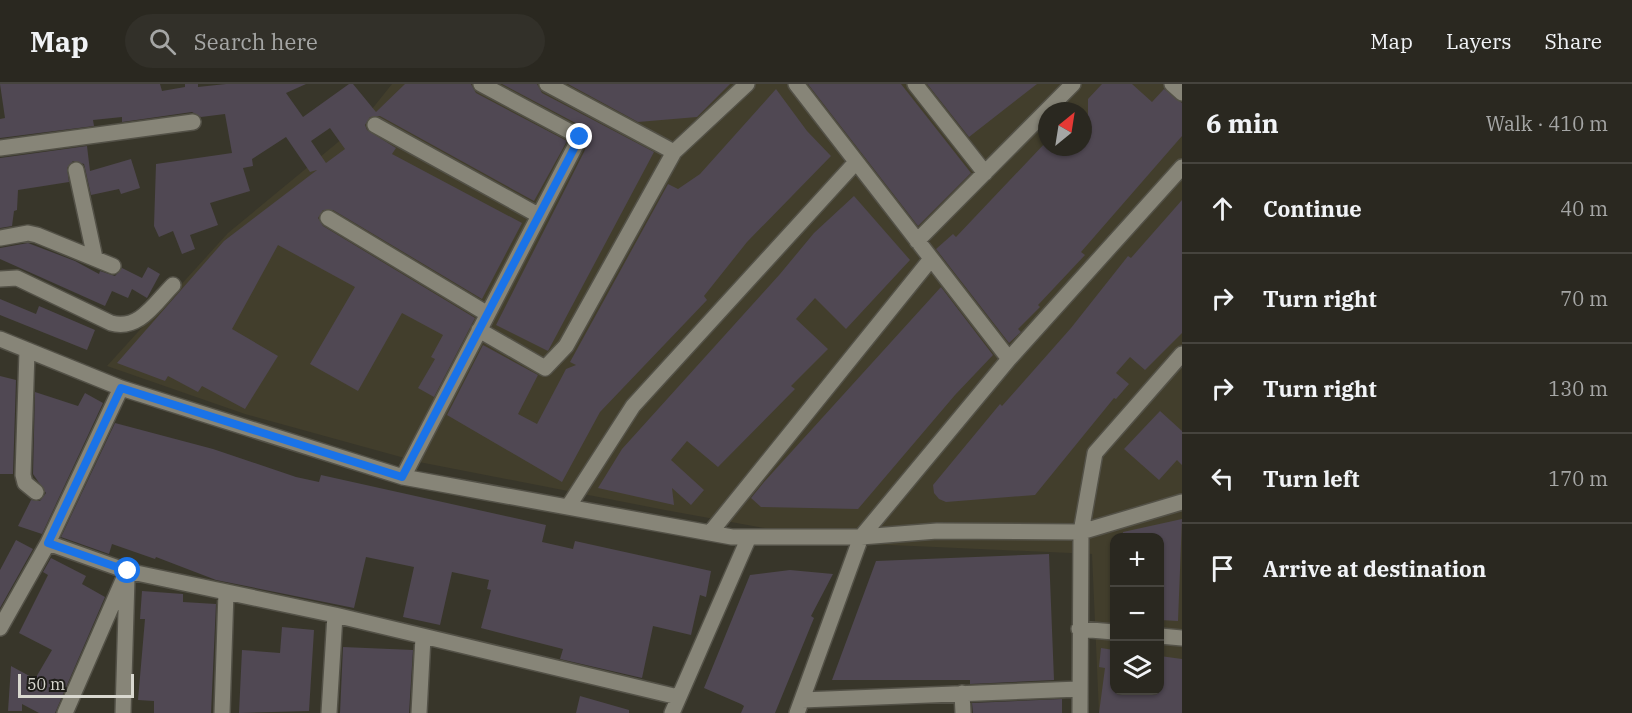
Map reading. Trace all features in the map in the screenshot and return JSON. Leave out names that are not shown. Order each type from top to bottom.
[{"type":"street","points":[[402,477],[580,137],[482,84]]},
{"type":"street","points":[[547,84],[674,152]]},
{"type":"street","points":[[479,330],[545,368],[566,346],[674,152],[747,84]]},
{"type":"street","points":[[796,84],[1009,360]]},
{"type":"street","points":[[915,84],[985,173]]},
{"type":"street","points":[[917,241],[1073,84]]},
{"type":"street","points":[[1172,84],[1182,93]]},
{"type":"street","points":[[0,148],[193,122]]},
{"type":"street","points":[[375,125],[538,215]]},
{"type":"street","points":[[568,507],[633,406],[856,162]]},
{"type":"street","points":[[1079,689],[962,693],[800,707],[861,537],[1009,360],[1182,167]]},
{"type":"street","points":[[76,170],[95,258]]},
{"type":"street","points":[[328,218],[486,313]]},
{"type":"street","points":[[0,237],[37,235],[113,266]]},
{"type":"street","points":[[710,533],[931,259]]},
{"type":"street","points":[[0,279],[17,278],[111,323],[127,326],[135,322],[172,285]]},
{"type":"street","points":[[0,339],[121,388],[402,477],[710,533],[749,537],[861,537],[937,531],[1081,532],[1182,502]]},
{"type":"street","points":[[27,351],[23,475],[26,483],[36,492]]},
{"type":"street","points":[[1080,713],[1081,532],[1095,453],[1182,354]]},
{"type":"street","points":[[0,628],[48,543],[121,388]]},
{"type":"street","points":[[672,713],[749,537]]},
{"type":"street","points":[[48,543],[128,571],[335,615],[423,638],[678,697]]},
{"type":"street","points":[[65,713],[128,571]]},
{"type":"street","points":[[123,713],[128,571]]},
{"type":"street","points":[[222,713],[226,592]]},
{"type":"street","points":[[329,713],[335,615]]},
{"type":"street","points":[[1079,629],[1110,632]]},
{"type":"street","points":[[1164,636],[1182,638]]},
{"type":"street","points":[[419,713],[423,638]]},
{"type":"street","points":[[962,693],[963,713]]},
{"type":"shaded area","points":[[392,84],[1182,84],[1182,713],[1099,713],[1092,554],[847,543],[665,510],[419,462],[245,414],[107,366],[228,233],[360,124]]},
{"type":"building","points":[[0,84],[160,84],[162,91],[185,87],[185,84],[198,84],[198,87],[226,84],[306,84],[286,93],[303,117],[349,84],[353,84],[376,112],[405,84],[471,84],[476,93],[567,141],[534,201],[380,116],[370,117],[365,125],[367,130],[396,148],[392,154],[522,223],[482,299],[333,210],[323,210],[318,218],[323,226],[475,318],[434,397],[418,388],[435,359],[431,357],[443,335],[402,313],[358,391],[310,364],[355,287],[278,245],[232,329],[278,356],[245,409],[202,386],[198,392],[168,376],[165,381],[117,363],[224,241],[317,170],[310,172],[286,137],[252,159],[253,166],[243,168],[250,191],[210,203],[218,225],[190,235],[195,249],[182,254],[173,231],[159,237],[154,226],[156,164],[232,153],[225,114],[201,117],[192,112],[122,122],[122,117],[93,120],[94,126],[0,138],[0,119],[5,118]],"holes":[[[330,128],[345,149],[326,163],[311,141]]]},
{"type":"building","points":[[502,84],[537,84],[542,93],[654,152],[548,351],[496,325],[590,136],[585,128]]},
{"type":"building","points":[[568,84],[730,84],[697,117],[638,122]]},
{"type":"building","points":[[808,84],[901,84],[971,173],[918,226]]},
{"type":"building","points":[[927,84],[1037,84],[969,137]]},
{"type":"building","points":[[1102,84],[1132,84],[1152,102],[1164,89],[1182,103],[1182,136],[1081,252],[1085,255],[1038,305],[1040,307],[1018,329],[1021,332],[1009,343],[936,249],[953,234],[956,237],[1038,150],[1038,156],[1092,156],[1092,102],[1088,102],[1088,99]]},
{"type":"building","points":[[776,89],[807,131],[831,156],[747,242],[704,296],[707,300],[600,412],[562,482],[447,415],[483,345],[538,375],[518,414],[537,424],[566,369],[576,365],[570,362],[668,184],[678,189],[700,174]]},
{"type":"building","points":[[87,146],[90,171],[131,159],[140,188],[121,194],[119,189],[91,195],[84,164],[73,161],[67,168],[69,182],[18,190],[17,210],[14,211],[12,226],[0,228],[0,158]]},
{"type":"building","points":[[854,196],[910,260],[846,329],[815,298],[796,319],[828,349],[791,386],[795,389],[718,467],[687,441],[671,460],[704,490],[691,505],[672,488],[674,505],[598,488],[622,449],[780,274],[814,233]]},
{"type":"building","points":[[1182,200],[1182,333],[1145,370],[1130,357],[1116,373],[1129,384],[1116,399],[1114,398],[1035,495],[946,502],[939,499],[934,493],[933,485],[1000,404],[1002,406],[1071,328],[1128,256],[1131,258]]},
{"type":"building","points":[[28,243],[75,261],[99,274],[100,271],[115,276],[122,268],[142,278],[148,267],[160,274],[147,298],[132,289],[128,298],[112,291],[105,306],[0,259],[0,248]]},
{"type":"building","points":[[941,287],[993,355],[955,395],[858,509],[761,507],[751,498],[764,482]]},
{"type":"building","points":[[0,299],[36,314],[39,306],[95,330],[87,350],[0,315]]},
{"type":"building","points":[[0,376],[16,380],[13,474],[0,474]]},
{"type":"building","points":[[35,392],[78,406],[85,393],[103,403],[42,534],[18,526],[31,500],[40,501],[46,493],[33,474]]},
{"type":"building","points":[[1160,411],[1182,431],[1182,465],[1177,460],[1159,480],[1124,449]]},
{"type":"building","points":[[115,423],[213,449],[296,477],[319,482],[321,475],[546,525],[542,542],[573,549],[575,541],[711,571],[706,597],[700,595],[691,635],[653,626],[642,678],[560,659],[563,649],[481,628],[491,590],[487,589],[489,580],[452,572],[440,625],[403,617],[414,567],[366,557],[354,608],[216,580],[156,557],[155,559],[112,544],[109,554],[61,537]]},
{"type":"building","points":[[1182,519],[1178,621],[1164,620],[1164,533],[1123,532]]},
{"type":"building","points":[[16,540],[33,549],[0,608],[0,570]]},
{"type":"building","points":[[1049,554],[1054,680],[970,684],[970,680],[832,680],[876,561]]},
{"type":"building","points":[[51,558],[86,576],[82,584],[105,597],[55,713],[39,713],[22,704],[22,711],[8,711],[11,666],[35,679],[52,650],[19,633],[48,575],[43,572]]},
{"type":"building","points":[[790,570],[833,574],[811,616],[814,618],[775,713],[741,713],[744,706],[704,688],[750,575]]},
{"type":"building","points":[[142,591],[183,594],[183,602],[216,604],[211,713],[154,713],[154,701],[138,700],[145,619],[140,619]]},
{"type":"building","points":[[282,627],[314,630],[309,711],[239,713],[242,650],[280,653]]},
{"type":"building","points":[[343,647],[413,650],[409,713],[340,713]]},
{"type":"building","points":[[1101,648],[1110,649],[1110,695],[1164,695],[1164,657],[1182,659],[1182,713],[1099,713],[1105,668],[1099,667]]},
{"type":"building","points":[[580,696],[629,710],[629,713],[576,713]]},
{"type":"building","points":[[1062,699],[1062,713],[973,713],[972,703]]},
{"type":"route","points":[[128,571],[48,543],[121,388],[402,477],[580,137]]}]
